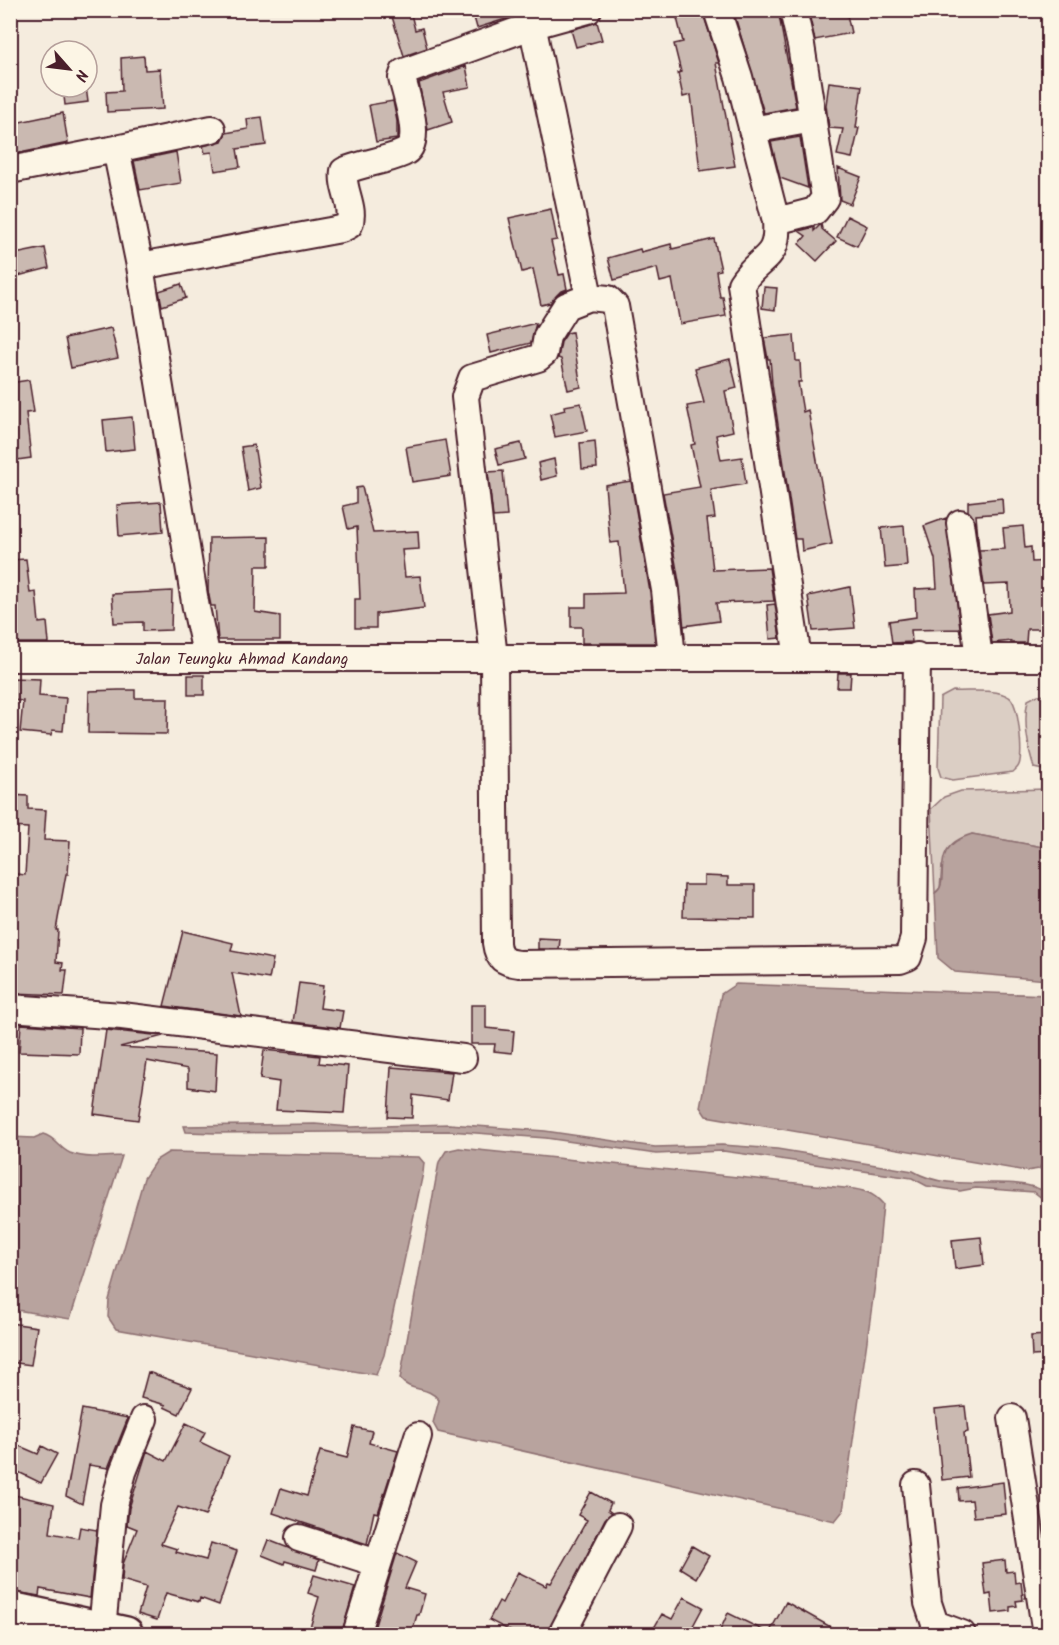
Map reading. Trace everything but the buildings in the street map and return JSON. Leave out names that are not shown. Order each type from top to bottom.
[{"type":"highway","points":[[10,1610],[114,1632]]},
{"type":"highway","points":[[10,1633],[18,1635]]},
{"type":"street","points":[[140,266],[341,229],[349,225],[352,218],[343,180],[344,171],[405,152],[413,144],[414,132],[402,78],[404,72],[531,18],[588,10]]},
{"type":"street","points":[[717,10],[739,76],[776,221],[777,240],[772,251],[748,273],[741,284],[798,658]]},
{"type":"street","points":[[776,221],[815,211],[825,198],[793,10]]},
{"type":"street","points":[[531,18],[589,297]]},
{"type":"street","points":[[753,130],[813,119]]},
{"type":"street","points":[[10,170],[212,129]]},
{"type":"street","points":[[116,149],[140,266],[207,658]]},
{"type":"street","points":[[672,657],[664,590],[615,306],[608,298],[589,297],[566,306],[547,336],[544,353],[538,358],[479,374],[467,385],[465,397],[483,658],[496,943],[498,955],[503,961],[519,964],[900,960],[908,957],[914,938],[917,656]]},
{"type":"street","points":[[960,523],[979,657]]},
{"type":"street","name":"Jalan Teungku Ahmad Kandang","points":[[10,658],[917,656],[1048,658]]},
{"type":"street","points":[[10,1008],[122,1016],[463,1058]]},
{"type":"street","points":[[1012,1418],[1037,1504],[1046,1635]]},
{"type":"street","points":[[114,1632],[114,1505],[123,1472],[144,1419]]},
{"type":"street","points":[[356,1635],[418,1436]]},
{"type":"street","points":[[916,1485],[928,1602],[935,1624],[962,1635]]},
{"type":"street","points":[[562,1635],[618,1526]]},
{"type":"street","points":[[299,1538],[377,1563]]},
{"type":"shaded area","points":[[953,691],[997,692],[1009,697],[1012,701],[1018,718],[1021,751],[1019,765],[1013,772],[953,780],[941,777],[938,768],[940,698]]},
{"type":"shaded area","points":[[1038,695],[1048,696],[1048,771],[1034,768],[1027,734],[1028,700]]},
{"type":"shaded area","points":[[1048,789],[1048,848],[972,834],[942,866],[940,888],[935,893],[931,809],[944,797],[961,791]]},
{"type":"shaded area","points":[[972,834],[1048,848],[1048,980],[955,972],[938,958],[935,893],[942,881],[944,856],[958,840]]},
{"type":"shaded area","points":[[736,984],[1048,995],[1048,1141],[1047,1154],[1039,1169],[1026,1171],[706,1116],[700,1107],[721,994]]},
{"type":"shaded area","points":[[315,1124],[350,1127],[449,1124],[545,1131],[655,1147],[722,1145],[777,1149],[913,1171],[947,1182],[1000,1183],[1033,1187],[1048,1193],[1048,1203],[1034,1192],[976,1188],[960,1191],[927,1186],[912,1178],[723,1151],[656,1154],[546,1138],[449,1131],[215,1133],[186,1132],[184,1126]]},
{"type":"shaded area","points":[[43,1134],[66,1151],[76,1155],[122,1156],[70,1319],[11,1309],[11,1137],[34,1138]]},
{"type":"shaded area","points":[[459,1148],[854,1189],[870,1194],[880,1201],[883,1204],[876,1277],[843,1511],[835,1521],[438,1432],[433,1423],[439,1400],[429,1392],[409,1386],[400,1379],[439,1162],[446,1151]]},
{"type":"shaded area","points":[[169,1152],[419,1157],[424,1163],[423,1173],[384,1355],[376,1375],[116,1329],[108,1317],[109,1300],[144,1178],[156,1160]]}]
